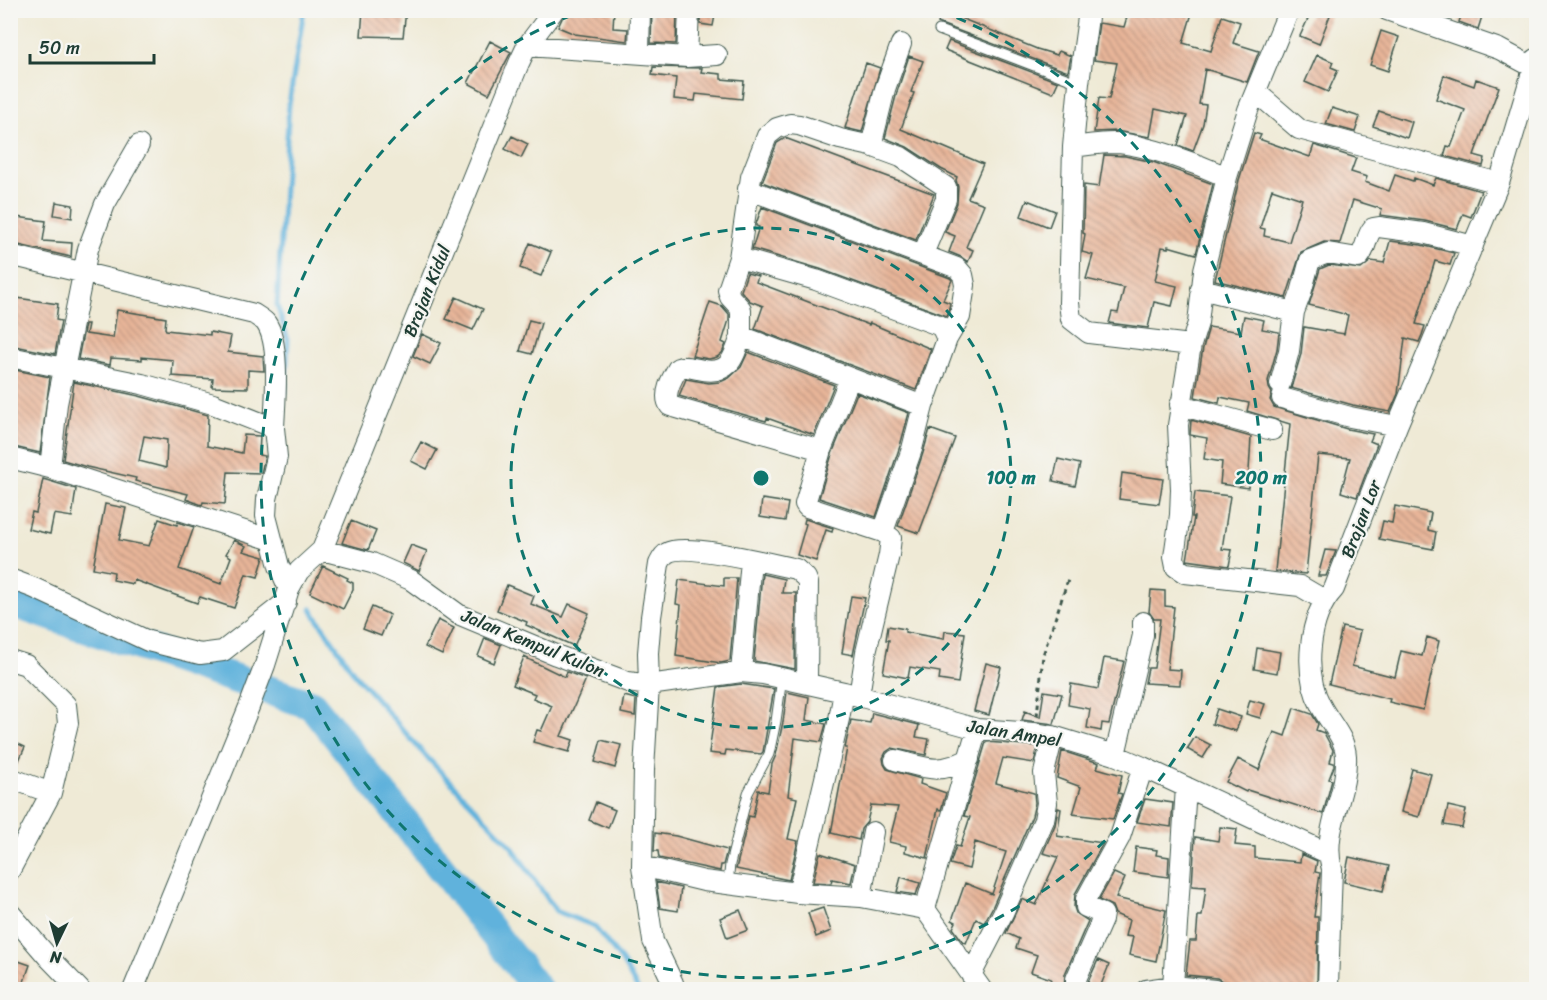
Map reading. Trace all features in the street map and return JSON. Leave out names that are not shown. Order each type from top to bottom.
[{"type":"street","name":"Brajan Kidul","points":[[287,595],[299,571],[322,550],[527,46],[554,10]]},
{"type":"street","points":[[639,53],[640,10]]},
{"type":"street","points":[[687,57],[689,10]]},
{"type":"street","points":[[1089,10],[1073,147],[1069,242],[1071,319],[1089,333],[1191,345]]},
{"type":"street","points":[[1289,10],[1256,92],[1227,177],[1204,270],[1198,323],[1191,345],[1180,405],[1178,425],[1181,498],[1174,557],[1176,567],[1185,573],[1300,586],[1324,600]]},
{"type":"street","points":[[1388,10],[1535,63]]},
{"type":"street","points":[[871,146],[885,89],[901,44]]},
{"type":"street","points":[[527,46],[687,57],[717,55]]},
{"type":"street","name":"Brajan Lor","points":[[1330,990],[1328,986],[1332,869],[1327,853],[1346,777],[1346,752],[1335,726],[1322,708],[1314,691],[1309,665],[1312,641],[1324,600],[1334,589],[1397,426],[1499,183],[1535,63]]},
{"type":"street","points":[[1256,92],[1299,129],[1499,183]]},
{"type":"street","points":[[821,450],[670,406],[667,403],[667,392],[678,368],[683,366],[704,371],[721,370],[733,362],[741,336],[741,309],[730,297],[728,290],[738,258],[748,189],[767,136],[777,128],[790,124],[800,125],[840,140],[871,146],[901,157],[946,187],[946,199],[923,254]]},
{"type":"street","points":[[1073,147],[1116,143],[1132,146],[1191,162],[1227,177]]},
{"type":"street","points":[[50,468],[56,413],[88,249],[105,204],[139,144]]},
{"type":"street","points":[[748,189],[957,267],[963,275],[965,296],[960,317],[947,339],[923,406],[912,449],[883,532]]},
{"type":"street","points":[[1397,426],[1331,412],[1281,391],[1294,312],[1310,260],[1328,253],[1358,258],[1362,254],[1369,232],[1373,228],[1380,227],[1473,246]]},
{"type":"street","points":[[10,255],[254,314],[266,323],[273,343],[277,368],[274,428],[277,458],[267,499],[266,516],[287,595],[249,707],[133,990]]},
{"type":"street","points":[[738,258],[816,280],[941,326],[947,339]]},
{"type":"street","points":[[1201,289],[1294,312]]},
{"type":"street","points":[[741,336],[923,406]]},
{"type":"street","points":[[10,357],[142,384],[203,401],[274,428]]},
{"type":"street","points":[[798,893],[839,719],[866,652],[891,538],[883,532],[810,509],[805,504],[821,450],[850,378]]},
{"type":"street","points":[[1180,405],[1272,430]]},
{"type":"street","points":[[10,458],[50,468],[272,540]]},
{"type":"street","name":"Jalan Kempul Kulon","points":[[322,550],[372,563],[411,580],[458,614],[547,651],[628,681],[649,685]]},
{"type":"street","points":[[673,984],[653,941],[642,866],[649,685],[648,653],[659,564],[663,557],[669,552],[697,550],[795,569],[806,578],[808,583],[807,682]]},
{"type":"street","points":[[741,672],[751,560]]},
{"type":"street","points":[[10,579],[148,641],[200,654],[223,651],[287,595]]},
{"type":"street","points":[[1115,755],[1142,639],[1143,622]]},
{"type":"street","points":[[10,660],[26,665],[66,705],[68,723],[51,793],[10,870]]},
{"type":"street","name":"Jalan Ampel","points":[[649,685],[741,672],[807,682],[976,729],[1044,735],[1115,755],[1327,853]]},
{"type":"street","points":[[925,909],[976,729]]},
{"type":"street","points":[[976,982],[1003,913],[1044,820],[1047,803],[1044,735]]},
{"type":"street","points":[[895,760],[935,770],[951,768],[969,759]]},
{"type":"street","points":[[1076,990],[1076,979],[1103,914],[1086,907],[1086,899],[1120,837],[1143,767]]},
{"type":"street","points":[[10,778],[51,793]]},
{"type":"street","points":[[1173,988],[1186,787]]},
{"type":"street","points":[[861,897],[873,832]]},
{"type":"street","points":[[642,866],[704,881],[798,893],[861,897],[925,909],[976,982]]},
{"type":"street","points":[[10,913],[80,990]]},
{"type":"street","points":[[1146,990],[1173,988],[1215,990]]},
{"type":"lane","points":[[939,30],[1079,83]]},
{"type":"lane","points":[[728,884],[730,864],[748,793],[769,754],[777,721],[782,678]]},
{"type":"path","points":[[1044,735],[1043,655],[1069,577]]},
{"type":"building","points":[[363,10],[406,10],[403,37],[361,36]]},
{"type":"building","points":[[566,10],[614,10],[613,28],[628,29],[627,41],[575,34],[558,27]]},
{"type":"building","points":[[652,10],[677,10],[676,44],[651,43]]},
{"type":"building","points":[[701,10],[716,10],[713,26],[700,24]]},
{"type":"building","points":[[1129,10],[1193,10],[1183,43],[1211,51],[1222,16],[1240,22],[1233,43],[1259,51],[1247,82],[1205,69],[1199,104],[1206,105],[1203,124],[1193,151],[1178,145],[1187,116],[1155,109],[1150,137],[1116,131],[1094,132],[1099,98],[1109,99],[1117,63],[1094,60],[1099,23],[1124,27]]},
{"type":"building","points":[[1312,10],[1332,10],[1319,44],[1300,36]]},
{"type":"building","points":[[1463,10],[1484,10],[1478,29],[1459,22]]},
{"type":"building","points":[[943,11],[1037,49],[1057,55],[1059,51],[1071,56],[1068,72],[938,23]]},
{"type":"building","points":[[1381,31],[1399,37],[1388,71],[1370,65]]},
{"type":"building","points":[[490,41],[511,52],[489,94],[468,83]]},
{"type":"building","points":[[949,41],[1058,82],[1053,93],[945,50]]},
{"type":"building","points":[[1317,55],[1333,62],[1331,67],[1338,70],[1328,92],[1305,82]]},
{"type":"building","points":[[909,56],[923,61],[911,92],[914,93],[901,129],[983,164],[968,198],[984,204],[966,247],[973,250],[968,262],[949,252],[955,236],[945,232],[957,203],[957,177],[907,147],[885,138]]},
{"type":"building","points":[[866,63],[880,68],[862,132],[845,128]]},
{"type":"building","points":[[653,67],[702,68],[701,72],[721,74],[721,79],[744,81],[742,99],[696,94],[695,101],[674,99],[676,78],[652,75]]},
{"type":"building","points":[[1444,75],[1474,86],[1476,79],[1499,87],[1474,155],[1485,158],[1483,166],[1444,156],[1447,146],[1451,147],[1465,110],[1436,99]]},
{"type":"building","points":[[1332,108],[1360,117],[1355,132],[1326,124]]},
{"type":"building","points":[[1379,111],[1412,122],[1407,138],[1373,126]]},
{"type":"building","points":[[1254,133],[1261,135],[1259,139],[1310,157],[1314,145],[1356,158],[1351,172],[1367,177],[1365,182],[1389,191],[1395,175],[1413,181],[1414,178],[1433,185],[1436,178],[1481,191],[1471,217],[1463,214],[1457,229],[1425,221],[1380,215],[1382,209],[1353,200],[1340,243],[1324,242],[1301,252],[1286,298],[1215,280],[1239,180]],"holes":[[[1272,189],[1302,199],[1289,242],[1264,236],[1265,229],[1260,228]]]},
{"type":"building","points":[[512,136],[528,144],[521,158],[505,149]]},
{"type":"building","points":[[785,138],[934,194],[916,240],[762,182],[777,143]]},
{"type":"building","points":[[1104,155],[1125,156],[1153,162],[1213,184],[1196,254],[1168,246],[1168,248],[1162,247],[1155,281],[1177,286],[1172,306],[1154,302],[1148,328],[1109,323],[1112,312],[1118,313],[1124,288],[1086,279],[1093,255],[1082,252],[1085,234],[1083,233],[1084,185],[1099,187]]},
{"type":"building","points":[[1027,200],[1055,211],[1049,227],[1021,216]]},
{"type":"building","points":[[56,202],[73,205],[72,218],[54,215]]},
{"type":"building","points":[[762,207],[950,278],[952,280],[943,300],[950,303],[947,316],[820,269],[752,249],[759,227],[756,224]]},
{"type":"building","points":[[16,217],[46,221],[43,241],[72,243],[71,257],[10,243]]},
{"type":"building","points":[[1390,241],[1454,253],[1450,265],[1435,261],[1416,324],[1425,326],[1419,342],[1405,338],[1398,394],[1390,412],[1353,405],[1291,388],[1301,354],[1304,327],[1344,334],[1348,315],[1309,305],[1320,269],[1329,265],[1361,269],[1371,261],[1384,263]]},
{"type":"building","points":[[530,243],[551,252],[541,276],[520,268]]},
{"type":"building","points":[[747,273],[758,276],[756,282],[869,325],[870,323],[931,349],[916,390],[755,329],[763,306],[750,301],[741,291]]},
{"type":"building","points":[[10,297],[58,304],[56,320],[61,321],[55,354],[10,345]]},
{"type":"building","points":[[456,297],[483,309],[473,330],[446,319]]},
{"type":"building","points":[[710,302],[722,306],[729,314],[729,320],[722,342],[726,344],[722,353],[709,359],[692,356]]},
{"type":"building","points":[[117,310],[166,318],[166,330],[210,335],[210,332],[231,336],[228,352],[263,356],[264,371],[248,370],[248,388],[212,387],[213,379],[172,376],[173,360],[142,357],[142,360],[111,358],[110,365],[78,359],[85,324],[88,324],[86,334],[113,338]]},
{"type":"building","points":[[1244,316],[1264,320],[1262,329],[1279,332],[1268,381],[1272,393],[1270,400],[1274,407],[1347,429],[1373,434],[1370,441],[1377,444],[1357,497],[1341,492],[1350,458],[1318,455],[1306,574],[1275,571],[1290,424],[1247,411],[1249,403],[1220,397],[1219,403],[1195,397],[1209,327],[1241,332]]},
{"type":"building","points":[[529,320],[541,323],[532,354],[520,351]]},
{"type":"building","points":[[422,334],[441,343],[430,364],[413,356]]},
{"type":"building","points":[[748,352],[834,385],[814,435],[767,418],[766,421],[679,396],[686,379],[709,383],[729,378],[741,367]]},
{"type":"building","points":[[10,369],[50,377],[40,453],[10,446]]},
{"type":"building","points":[[74,382],[139,396],[208,415],[207,446],[242,453],[244,435],[260,436],[259,455],[265,456],[261,473],[228,472],[225,504],[203,502],[202,505],[186,499],[188,494],[63,460]],"holes":[[[144,436],[167,440],[166,468],[139,461]]]},
{"type":"building","points":[[857,393],[909,413],[876,517],[819,498],[832,454]]},
{"type":"building","points":[[1191,420],[1251,437],[1248,488],[1220,484],[1222,462],[1204,459],[1207,438],[1190,435]]},
{"type":"building","points":[[930,429],[955,438],[919,533],[898,526]]},
{"type":"building","points":[[421,442],[437,450],[427,469],[411,461]]},
{"type":"building","points":[[1058,459],[1080,464],[1075,486],[1053,481]]},
{"type":"building","points":[[1122,473],[1163,479],[1159,504],[1119,499]]},
{"type":"building","points":[[43,479],[76,489],[72,517],[54,514],[50,534],[28,529],[32,512],[36,513]]},
{"type":"building","points":[[1195,492],[1230,496],[1222,549],[1232,550],[1229,566],[1187,560],[1194,517],[1192,517]]},
{"type":"building","points":[[762,499],[788,503],[785,521],[760,517]]},
{"type":"building","points":[[105,504],[126,508],[119,540],[149,546],[159,519],[177,525],[178,522],[194,527],[179,569],[221,584],[231,557],[226,554],[234,540],[246,546],[243,551],[264,557],[258,577],[246,574],[234,608],[200,597],[197,603],[134,580],[133,584],[113,580],[114,572],[93,568]]},
{"type":"building","points":[[1395,506],[1431,513],[1428,530],[1436,532],[1433,549],[1379,539],[1383,521],[1392,523]]},
{"type":"building","points":[[805,519],[833,528],[832,532],[826,530],[816,561],[797,555],[806,524]]},
{"type":"building","points":[[351,521],[376,531],[368,550],[342,543]]},
{"type":"building","points":[[411,545],[427,551],[419,571],[403,563]]},
{"type":"building","points":[[1325,550],[1336,551],[1326,576],[1318,576]]},
{"type":"building","points":[[323,566],[348,578],[347,580],[353,583],[353,589],[343,609],[310,593]]},
{"type":"building","points":[[762,574],[784,579],[782,593],[796,593],[795,669],[754,661]]},
{"type":"building","points":[[724,578],[737,578],[730,661],[721,663],[676,656],[681,605],[676,604],[679,580],[724,586]]},
{"type":"building","points":[[507,585],[534,596],[531,604],[563,617],[569,604],[589,613],[574,646],[526,625],[527,622],[497,610]]},
{"type":"building","points":[[1151,590],[1165,591],[1165,606],[1174,607],[1167,669],[1181,670],[1180,685],[1145,683],[1148,668],[1154,668],[1160,619],[1154,619],[1149,612]]},
{"type":"building","points":[[851,596],[865,598],[853,655],[842,653]]},
{"type":"building","points":[[372,607],[390,615],[381,636],[363,629]]},
{"type":"building","points":[[438,620],[454,628],[442,655],[425,647]]},
{"type":"building","points":[[888,626],[905,629],[905,632],[944,639],[945,631],[965,633],[958,683],[939,680],[940,672],[910,667],[908,678],[883,673],[889,640],[886,640]]},
{"type":"building","points":[[1342,627],[1360,631],[1352,666],[1395,677],[1401,651],[1422,656],[1427,637],[1439,641],[1423,710],[1389,702],[1390,699],[1329,684]]},
{"type":"building","points":[[485,638],[501,645],[494,663],[478,656]]},
{"type":"building","points":[[1257,648],[1280,652],[1277,673],[1254,669]]},
{"type":"building","points":[[524,657],[565,677],[567,672],[586,679],[561,736],[573,740],[569,752],[533,742],[537,730],[541,731],[552,706],[533,698],[535,694],[513,685]]},
{"type":"building","points":[[1104,658],[1124,661],[1109,724],[1102,723],[1101,731],[1087,728],[1090,709],[1068,705],[1071,684],[1098,689]]},
{"type":"building","points":[[986,663],[1001,667],[989,715],[974,711]]},
{"type":"building","points":[[741,684],[774,689],[763,752],[761,754],[726,750],[725,755],[709,753],[718,687]]},
{"type":"building","points":[[1044,691],[1062,694],[1054,724],[1022,720],[1025,711],[1040,717]]},
{"type":"building","points":[[787,692],[809,697],[806,720],[826,724],[821,742],[795,738],[788,796],[797,798],[788,839],[798,841],[789,880],[736,869],[749,816],[753,817],[758,790],[768,792]]},
{"type":"building","points":[[624,696],[636,699],[635,716],[621,713]]},
{"type":"building","points":[[1250,700],[1265,704],[1260,718],[1246,714]]},
{"type":"building","points":[[1294,708],[1312,714],[1318,724],[1316,730],[1324,733],[1333,750],[1330,762],[1334,763],[1334,766],[1329,779],[1332,780],[1323,814],[1247,790],[1246,792],[1226,782],[1238,759],[1259,770],[1274,732],[1285,736]]},
{"type":"building","points":[[1217,709],[1241,717],[1236,731],[1212,724]]},
{"type":"building","points":[[872,713],[919,725],[916,737],[929,739],[926,755],[892,748],[883,758],[887,769],[921,779],[920,784],[946,793],[941,810],[938,809],[927,858],[905,852],[906,846],[889,842],[898,807],[871,805],[859,840],[831,833],[851,720],[870,723]]},
{"type":"building","points":[[1195,737],[1211,745],[1203,758],[1187,749]]},
{"type":"building","points":[[10,740],[25,747],[16,767],[10,766]]},
{"type":"building","points":[[601,740],[621,745],[615,768],[595,762]]},
{"type":"building","points":[[986,742],[1038,746],[1034,763],[1003,758],[996,783],[1034,793],[1035,803],[1032,816],[992,908],[984,923],[976,919],[966,943],[953,928],[956,922],[952,920],[965,883],[992,894],[1006,852],[975,842],[969,869],[950,864],[956,846],[960,847],[970,817],[964,816]]},
{"type":"building","points":[[1062,751],[1099,763],[1097,768],[1122,775],[1118,793],[1122,794],[1113,819],[1073,814],[1081,787],[1057,778]]},
{"type":"building","points":[[1412,769],[1431,774],[1419,817],[1401,812]]},
{"type":"building","points":[[1145,799],[1173,803],[1171,827],[1137,822]]},
{"type":"building","points":[[596,802],[615,810],[608,828],[589,820]]},
{"type":"building","points":[[1448,806],[1466,810],[1462,828],[1444,825]]},
{"type":"building","points":[[1058,808],[1061,809],[1057,836],[1103,843],[1075,894],[1076,913],[1088,921],[1065,974],[1064,990],[1046,990],[1051,979],[1031,972],[1037,955],[1016,948],[1019,939],[1006,933],[1022,899],[1036,905],[1058,857],[1043,853],[1055,825]]},
{"type":"building","points":[[1220,827],[1237,829],[1235,845],[1255,847],[1255,858],[1300,862],[1301,854],[1317,861],[1315,872],[1320,873],[1314,917],[1318,917],[1317,990],[1262,990],[1245,986],[1244,990],[1227,990],[1222,981],[1217,978],[1186,975],[1190,941],[1196,941],[1198,916],[1202,916],[1206,887],[1192,886],[1195,837],[1218,841]]},
{"type":"building","points":[[655,833],[676,836],[727,850],[720,871],[659,858],[658,851],[654,851]]},
{"type":"building","points":[[1136,847],[1157,850],[1156,855],[1169,857],[1168,877],[1133,872]]},
{"type":"building","points":[[820,853],[855,864],[851,883],[832,879],[831,883],[813,882]]},
{"type":"building","points":[[1349,857],[1389,866],[1383,891],[1344,882]]},
{"type":"building","points":[[1114,873],[1125,878],[1116,898],[1166,910],[1156,961],[1129,955],[1133,937],[1125,936],[1129,920],[1115,914],[1112,906],[1099,900]]},
{"type":"building","points":[[901,877],[920,883],[916,895],[897,892]]},
{"type":"building","points":[[656,882],[681,888],[678,911],[660,908]]},
{"type":"building","points":[[823,908],[831,931],[816,937],[808,913]]},
{"type":"building","points":[[740,910],[748,930],[727,938],[720,918]]},
{"type":"building","points":[[10,958],[30,965],[21,990],[10,990]]},
{"type":"building","points":[[1098,960],[1109,965],[1099,990],[1088,990],[1088,982]]},
{"type":"waterway","points":[[285,393],[288,340],[277,305],[289,104],[304,10]]},
{"type":"waterway","points":[[10,602],[312,705],[538,990]]},
{"type":"waterway","points":[[311,609],[354,673],[423,753],[512,847],[556,911],[594,926],[622,961],[638,990]]}]
